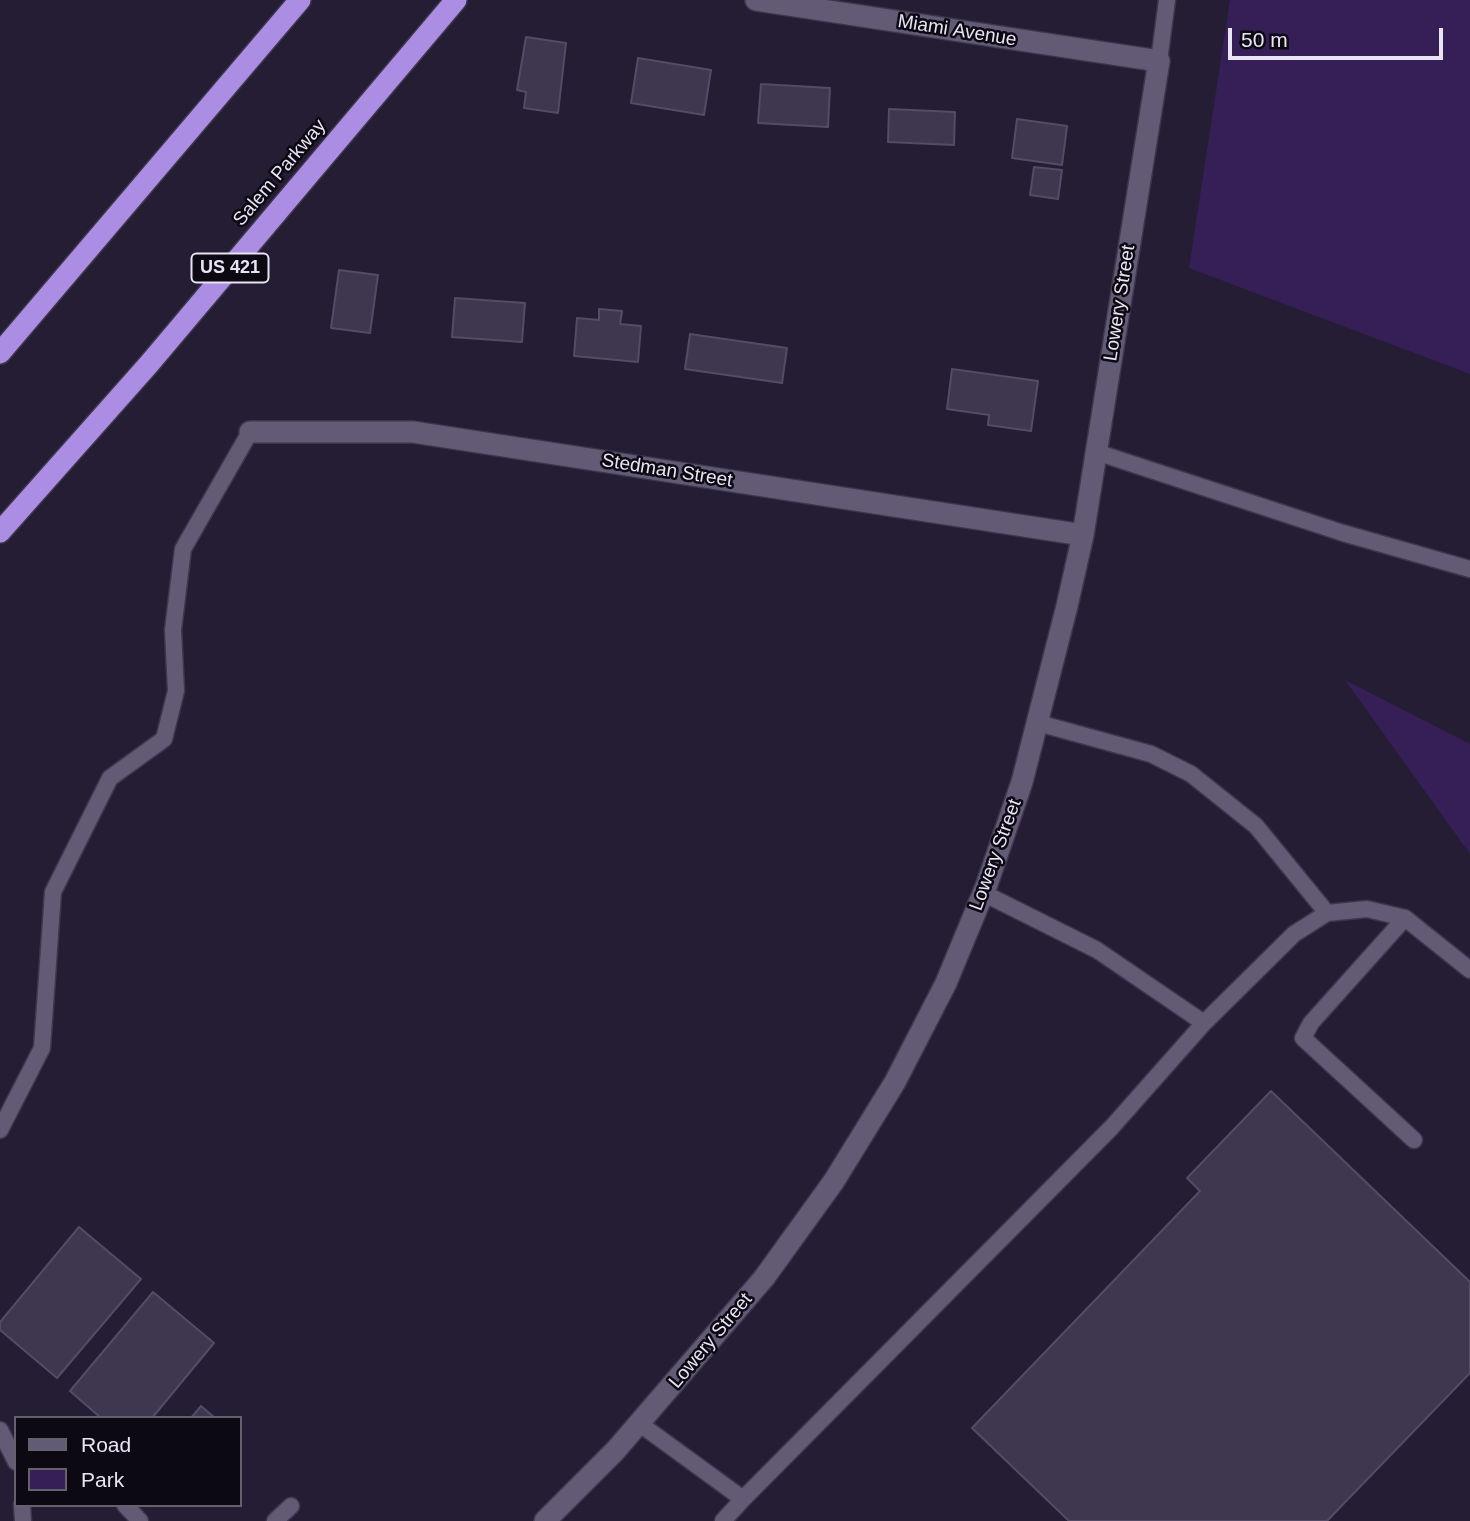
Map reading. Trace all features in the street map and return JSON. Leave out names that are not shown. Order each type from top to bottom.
[{"type":"highway","points":[[0,353],[300,0]]},
{"type":"highway","name":"Salem Parkway","points":[[0,532],[149,364],[456,0]]},
{"type":"street","name":"Miami Avenue","points":[[756,0],[1159,61]]},
{"type":"street","name":"Lowery Street","points":[[545,1521],[640,1424],[764,1278],[834,1181],[895,1082],[946,983],[983,893],[1022,782],[1083,535],[1159,61]]},
{"type":"street","name":"Stedman Street","points":[[250,432],[413,432],[1083,535]]},
{"type":"lane","points":[[1159,61],[1167,0]]},
{"type":"lane","points":[[0,1130],[42,1048],[53,892],[110,778],[164,739],[176,691],[173,630],[183,549],[250,432]]},
{"type":"lane","points":[[1096,452],[1343,533],[1470,569]]},
{"type":"lane","points":[[1038,723],[1151,754],[1191,774],[1256,826],[1327,913]]},
{"type":"lane","points":[[983,893],[1097,950],[1204,1023]]},
{"type":"lane","points":[[723,1521],[1111,1128],[1204,1023],[1294,934],[1327,913],[1367,909],[1405,918],[1470,970]]},
{"type":"lane","points":[[1405,918],[1311,1024],[1303,1038],[1414,1140]]},
{"type":"lane","points":[[640,1424],[743,1499]]},
{"type":"lane","points":[[0,1430],[14,1455]]},
{"type":"lane","points":[[275,1521],[291,1506]]},
{"type":"lane","points":[[127,1507],[140,1521]]},
{"type":"green space","points":[[1230,0],[1470,0],[1470,374],[1189,268]]},
{"type":"green space","points":[[1345,680],[1470,744],[1470,854]]},
{"type":"building","points":[[526,37],[566,43],[558,113],[524,108],[526,92],[517,90]]},
{"type":"building","points":[[638,58],[711,70],[704,115],[631,103]]},
{"type":"building","points":[[761,84],[830,88],[828,127],[758,123]]},
{"type":"building","points":[[889,109],[955,112],[954,145],[888,142]]},
{"type":"building","points":[[1017,119],[1067,126],[1062,165],[1012,158]]},
{"type":"building","points":[[1034,167],[1062,170],[1058,199],[1030,195]]},
{"type":"building","points":[[339,270],[378,275],[370,333],[331,328]]},
{"type":"building","points":[[455,298],[525,303],[522,342],[452,337]]},
{"type":"building","points":[[599,309],[622,311],[620,324],[641,326],[638,362],[574,356],[577,318],[599,320]]},
{"type":"building","points":[[690,334],[787,348],[782,383],[685,369]]},
{"type":"building","points":[[952,369],[1038,381],[1031,431],[988,425],[989,415],[947,409]]},
{"type":"building","points":[[1271,1091],[1470,1282],[1470,1373],[1327,1521],[1069,1521],[972,1428],[1200,1191],[1187,1178]]},
{"type":"building","points":[[79,1227],[141,1279],[57,1378],[0,1330],[0,1322]]},
{"type":"building","points":[[153,1292],[214,1343],[154,1416],[99,1416],[70,1391]]},
{"type":"building","points":[[201,1406],[213,1416],[193,1416]]}]
